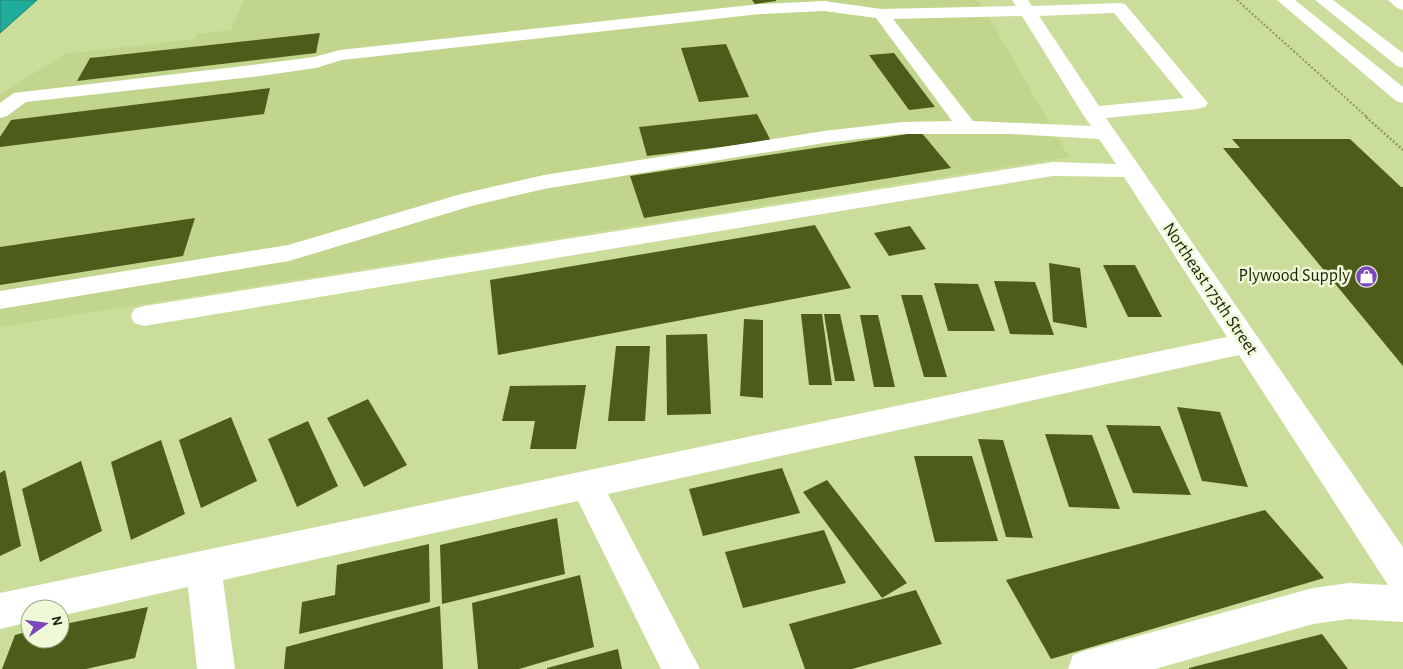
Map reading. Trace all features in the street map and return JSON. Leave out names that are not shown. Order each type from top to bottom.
[{"type":"street","points":[[1286,0],[1403,97]]},
{"type":"street","points":[[1323,0],[1401,59]]},
{"type":"street","points":[[1396,0],[1403,5]]},
{"type":"street","points":[[0,112],[21,97],[260,70],[316,62],[340,55],[760,9],[824,6],[881,14],[990,11],[1024,6],[1119,8],[1198,103],[1099,123],[1010,128],[902,128],[873,131],[544,182],[469,199],[289,253],[0,300]]},
{"type":"street","name":"Northeast 175th Street","points":[[1024,6],[1099,123],[1403,577]]},
{"type":"street","points":[[881,14],[967,127]]},
{"type":"street","points":[[144,316],[1054,169],[1131,171]]},
{"type":"street","points":[[0,611],[1246,343]]},
{"type":"street","points":[[586,485],[680,669]]},
{"type":"street","points":[[204,567],[216,669]]},
{"type":"street","points":[[1087,669],[1313,606],[1349,601],[1403,604]]},
{"type":"path","points":[[1237,0],[1403,150]]},
{"type":"shaded area","points":[[244,0],[979,0],[1069,157],[0,327],[0,94],[65,54],[195,39],[198,34],[231,30]]},
{"type":"water","points":[[0,0],[37,0],[0,33]]},
{"type":"building","points":[[752,0],[776,0],[776,1],[755,4]]},
{"type":"building","points":[[320,33],[316,53],[77,81],[90,58]]},
{"type":"building","points":[[726,44],[749,97],[699,102],[681,48]]},
{"type":"building","points":[[894,53],[935,107],[909,110],[869,55]]},
{"type":"building","points":[[270,88],[264,114],[0,147],[0,137],[11,120]]},
{"type":"building","points":[[757,114],[771,141],[647,156],[639,127]]},
{"type":"building","points":[[921,132],[951,168],[644,218],[630,176]]},
{"type":"building","name":"Plywood Supply","points":[[1232,139],[1350,139],[1403,187],[1403,366],[1223,148],[1240,148]]},
{"type":"building","points":[[195,218],[183,256],[0,285],[0,247]]},
{"type":"building","points":[[815,225],[851,288],[498,355],[490,280]]},
{"type":"building","points":[[910,226],[926,249],[889,256],[874,233]]},
{"type":"building","points":[[1049,263],[1080,268],[1087,328],[1053,322]]},
{"type":"building","points":[[1103,265],[1135,265],[1162,317],[1128,317]]},
{"type":"building","points":[[994,281],[1035,282],[1054,335],[1010,334]]},
{"type":"building","points":[[934,283],[978,284],[995,331],[948,331]]},
{"type":"building","points":[[901,295],[922,295],[947,377],[924,377]]},
{"type":"building","points":[[801,314],[822,314],[832,385],[809,385]]},
{"type":"building","points":[[824,314],[840,314],[855,381],[835,381]]},
{"type":"building","points":[[860,315],[878,315],[895,387],[874,387]]},
{"type":"building","points":[[744,319],[763,320],[763,398],[740,396]]},
{"type":"building","points":[[707,334],[711,414],[667,415],[666,335]]},
{"type":"building","points":[[616,346],[650,346],[645,421],[608,421]]},
{"type":"building","points":[[586,385],[576,449],[530,449],[535,421],[502,421],[510,386]]},
{"type":"building","points":[[368,399],[407,465],[364,487],[327,418]]},
{"type":"building","points":[[1177,407],[1220,412],[1248,487],[1202,481]]},
{"type":"building","points":[[231,417],[257,481],[201,508],[179,440]]},
{"type":"building","points":[[308,421],[338,486],[297,507],[268,439]]},
{"type":"building","points":[[1106,425],[1160,426],[1191,495],[1133,493]]},
{"type":"building","points":[[1045,434],[1092,435],[1120,509],[1069,507]]},
{"type":"building","points":[[978,439],[1003,440],[1033,538],[1006,537]]},
{"type":"building","points":[[161,440],[185,514],[131,540],[111,462]]},
{"type":"building","points":[[914,456],[972,456],[998,541],[935,542]]},
{"type":"building","points":[[81,461],[102,531],[40,562],[22,489]]},
{"type":"building","points":[[782,468],[800,513],[703,536],[689,489]]},
{"type":"building","points":[[5,470],[21,546],[0,556],[0,473]]},
{"type":"building","points":[[827,480],[907,583],[882,598],[803,492]]},
{"type":"building","points":[[1265,510],[1324,578],[1051,659],[1006,580]]},
{"type":"building","points":[[557,518],[565,574],[442,604],[440,545]]},
{"type":"building","points":[[824,530],[846,583],[743,608],[725,552]]},
{"type":"building","points":[[429,544],[430,602],[299,634],[302,602],[335,595],[337,565]]},
{"type":"building","points":[[580,575],[594,647],[519,669],[478,669],[472,603]]},
{"type":"building","points":[[916,590],[942,644],[852,669],[805,669],[789,624]]},
{"type":"building","points":[[440,606],[443,669],[284,669],[286,647]]},
{"type":"building","points":[[148,607],[135,658],[86,669],[2,669],[15,635],[20,634],[20,649],[70,649],[70,623]]},
{"type":"building","points":[[1322,634],[1348,669],[1189,669],[1189,668]]},
{"type":"building","points":[[618,649],[622,669],[547,669],[547,668]]},
{"type":"place","name":"Plywood Supply","points":[[1366,276]]}]
